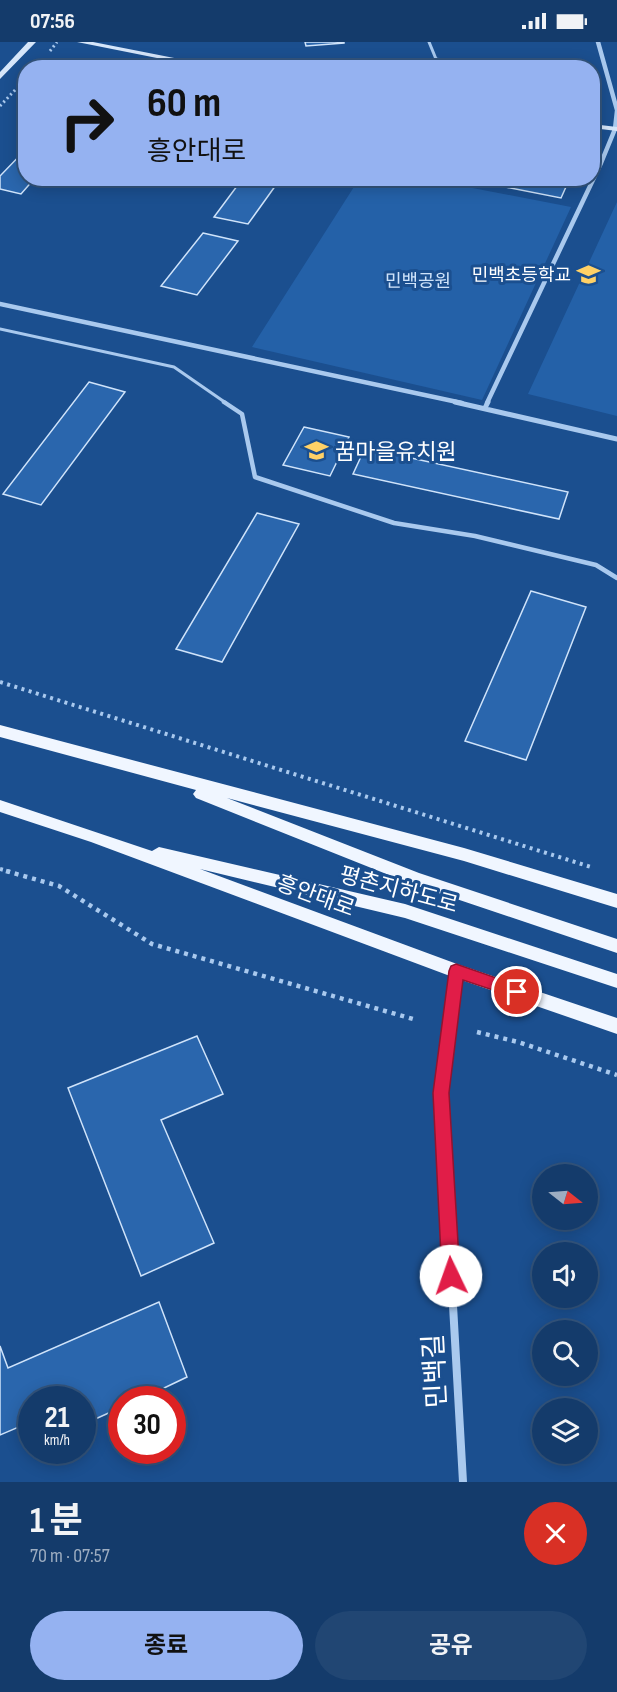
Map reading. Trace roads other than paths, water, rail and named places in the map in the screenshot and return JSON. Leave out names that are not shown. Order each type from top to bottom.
[{"type":"main road","points":[[0,731],[136,769],[512,867],[617,901]]},
{"type":"main road","name":"평촌지하도로","points":[[136,769],[415,879],[617,946]]},
{"type":"main road","name":"흥안대로","points":[[0,806],[95,837],[456,971],[617,1026]]},
{"type":"main road","name":"평촌지하도로","points":[[95,837],[405,911],[617,981]]},
{"type":"street","points":[[0,77],[32,42]]},
{"type":"street","points":[[81,42],[179,60]]},
{"type":"street","points":[[598,42],[617,111],[616,129],[600,163]]},
{"type":"street","points":[[600,127],[616,129]]},
{"type":"street","points":[[485,408],[589,186]]},
{"type":"street","points":[[0,304],[485,408],[617,439]]},
{"type":"street","name":"민백길","points":[[456,971],[441,1093],[463,1482]]},
{"type":"lane","points":[[429,42],[436,59],[441,60]]},
{"type":"lane","points":[[0,329],[174,367],[242,414],[255,477],[394,523],[475,536],[596,564],[617,578]]},
{"type":"place","name":"민백초등학교","points":[[589,275]]},
{"type":"place","name":"꿈마을유치원","points":[[317,451]]},
{"type":"park label","name":"민백공원","points":[[418,281]]}]
